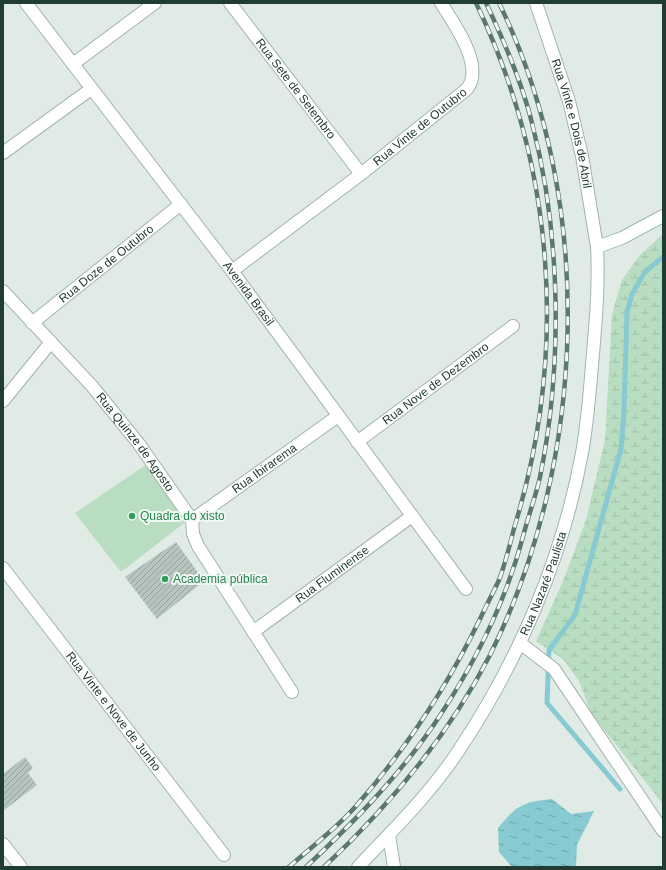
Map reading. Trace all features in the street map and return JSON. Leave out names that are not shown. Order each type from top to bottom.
[{"type":"street","name":"Avenida Brasil","points":[[26,3],[232,271],[466,589]]},
{"type":"street","points":[[73,64],[155,3]]},
{"type":"street","name":"Rua Sete de Setembro","points":[[230,3],[361,174]]},
{"type":"street","name":"Rua Vinte de Outubro","points":[[232,271],[361,174],[467,89],[472,82],[472,62],[468,49],[441,3]]},
{"type":"street","name":"Rua Vinte e Dois de Abril","points":[[536,3],[569,101],[582,156],[597,247]]},
{"type":"street","points":[[3,153],[91,89]]},
{"type":"street","name":"Rua Doze de Outubro","points":[[32,323],[180,204]]},
{"type":"street","points":[[597,247],[622,238],[663,216]]},
{"type":"street","name":"Rua Nazaré Paulista","points":[[358,867],[424,796],[459,751],[488,704],[534,613],[552,563],[573,494],[582,453],[590,394],[598,287],[597,247]]},
{"type":"street","name":"Rua Quinze de Agosto","points":[[3,291],[92,386],[139,444],[192,520],[193,534],[198,546],[292,692]]},
{"type":"street","name":"Rua Nove de Dezembro","points":[[357,442],[513,326]]},
{"type":"street","points":[[3,401],[51,342]]},
{"type":"street","name":"Rua Ibirarema","points":[[192,520],[338,416]]},
{"type":"street","name":"Rua Fluminense","points":[[253,632],[412,516]]},
{"type":"street","name":"Rua Vinte e Nove de Junho","points":[[3,568],[224,855]]},
{"type":"street","points":[[520,643],[554,669],[663,831]]},
{"type":"street","points":[[389,835],[394,867]]},
{"type":"street","points":[[3,844],[21,867]]},
{"type":"green space","points":[[663,234],[663,804],[591,713],[579,681],[564,660],[536,641],[564,579],[586,520],[605,440],[612,314],[622,280],[640,255]]},
{"type":"green space","name":"Quadra do xisto","points":[[150,462],[188,520],[121,572],[75,513]]},
{"type":"water","points":[[552,799],[571,814],[594,811],[577,845],[576,867],[512,867],[499,852],[498,828],[510,814],[521,806],[527,803]]},
{"type":"building","name":"Academia pública","points":[[176,542],[204,581],[157,619],[125,577]]},
{"type":"building","points":[[25,757],[33,768],[28,773],[37,785],[3,811],[3,774]]},
{"type":"waterway","points":[[620,789],[547,703],[549,650],[575,615],[621,449],[624,412],[627,313],[632,294],[645,272],[663,257]]},
{"type":"railway","points":[[289,867],[332,830],[356,806],[409,740],[454,669],[499,580],[508,552],[532,459],[542,393],[547,327],[545,260],[537,194],[523,129],[503,65],[476,3]]},
{"type":"railway","points":[[306,867],[343,832],[378,795],[427,735],[441,714],[482,644],[499,606],[517,557],[540,477],[553,390],[555,345],[556,300],[549,209],[542,165],[528,108],[512,62],[486,3]]},
{"type":"railway","points":[[324,867],[372,819],[416,768],[437,741],[474,685],[490,655],[523,579],[546,498],[561,415],[568,330],[565,245],[552,161],[530,80],[499,3]]},
{"type":"place","name":"Quadra do xisto","points":[[132,516]]},
{"type":"place","name":"Academia pública","points":[[165,579]]}]
